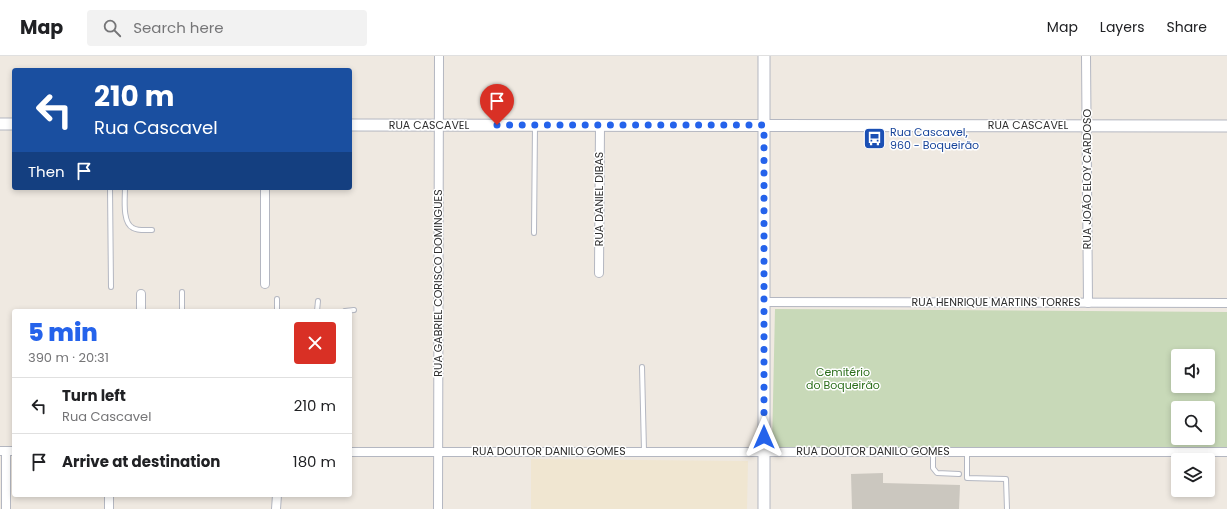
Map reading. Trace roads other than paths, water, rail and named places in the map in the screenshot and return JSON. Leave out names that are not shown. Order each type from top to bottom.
[{"type":"main road","points":[[764,56],[764,509]]},
{"type":"main road","points":[[0,124],[12,124]]},
{"type":"main road","name":"RUA CASCAVEL","points":[[352,124],[1227,126]]},
{"type":"street","name":"RUA GABRIEL CORISCO DOMINGUES","points":[[438,509],[439,56]]},
{"type":"street","name":"RUA JOÃO ELOY CARDOSO","points":[[1086,56],[1088,303]]},
{"type":"street","name":"RUA DANIEL DIBAS","points":[[599,273],[600,125]]},
{"type":"street","points":[[265,190],[265,284]]},
{"type":"street","points":[[141,294],[141,309]]},
{"type":"street","name":"RUA HENRIQUE MARTINS TORRES","points":[[764,302],[1227,303]]},
{"type":"street","points":[[6,509],[7,452]]},
{"type":"street","name":"RUA DOUTOR DANILO GOMES","points":[[352,452],[1227,452]]},
{"type":"street","points":[[109,497],[109,509]]},
{"type":"street","points":[[276,497],[276,509]]},
{"type":"lane","points":[[534,233],[535,125]]},
{"type":"lane","points":[[110,190],[111,287]]},
{"type":"lane","points":[[125,190],[126,220],[130,226],[134,229],[152,230]]},
{"type":"lane","points":[[182,292],[182,309]]},
{"type":"lane","points":[[277,299],[277,309]]},
{"type":"lane","points":[[317,309],[318,301]]},
{"type":"lane","points":[[642,367],[644,451]]},
{"type":"lane","points":[[967,451],[967,478],[1006,479],[1007,509]]},
{"type":"lane","points":[[933,452],[933,468],[937,473],[959,474]]},
{"type":"place","name":"Rua Cascavel, 960 - Boqueirão","points":[[874,138]]},
{"type":"park label","name":"Cemitério do Boqueirão","points":[[843,378]]}]
